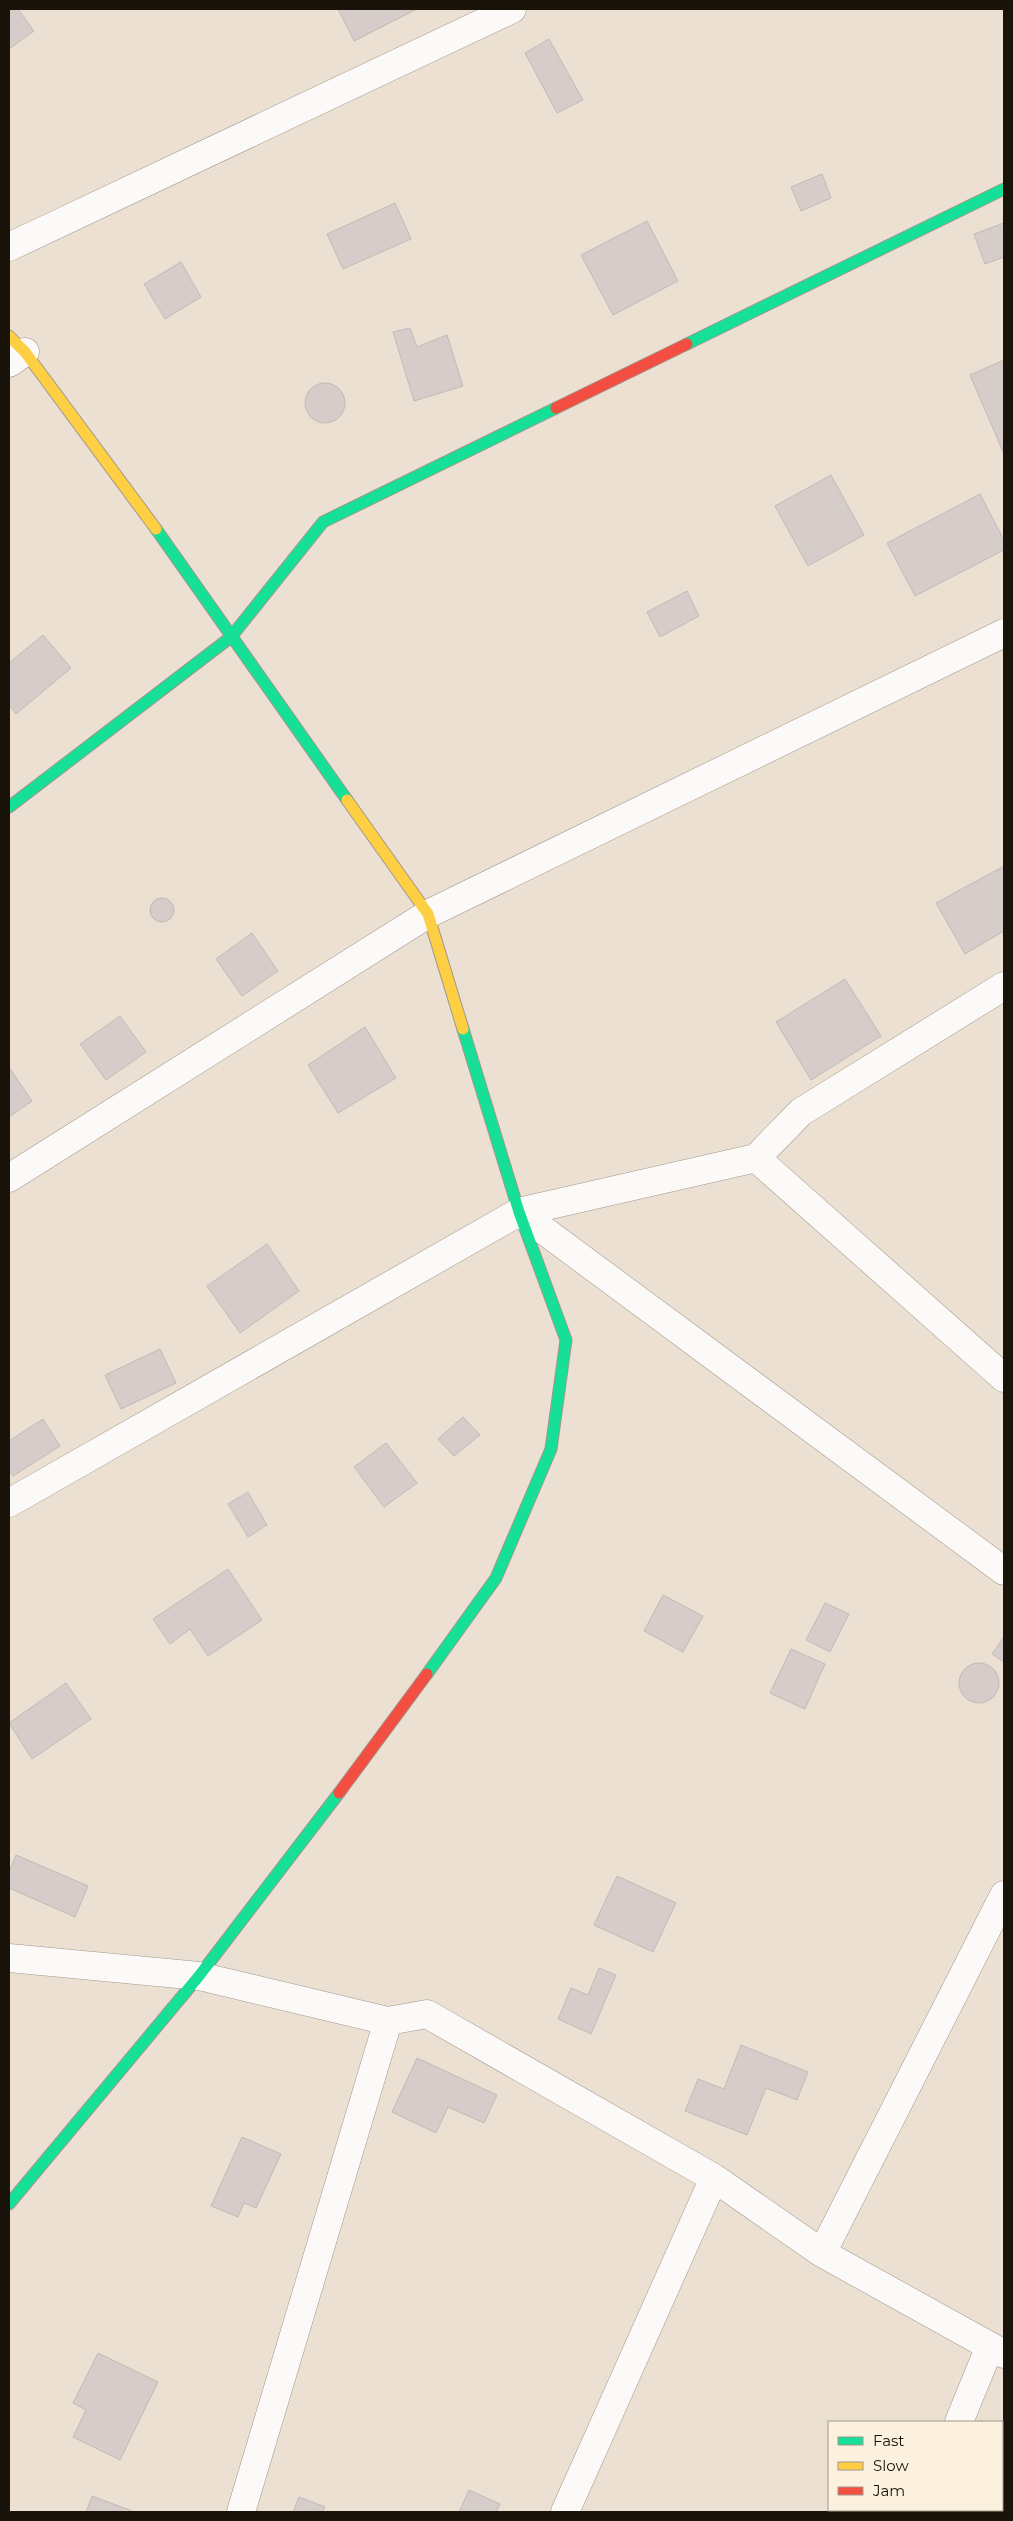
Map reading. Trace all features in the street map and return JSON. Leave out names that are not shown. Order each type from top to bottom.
[{"type":"street","points":[[9,247],[512,9]]},
{"type":"street","points":[[9,807],[231,637],[323,522],[1004,189]]},
{"type":"street","points":[[9,2204],[199,1976],[369,1754],[496,1578],[552,1449],[566,1340],[519,1212],[428,914],[231,637],[188,572],[14,350]]},
{"type":"street","points":[[9,1178],[428,914],[1004,633]]},
{"type":"street","points":[[9,1503],[519,1212],[756,1158],[801,1112],[1004,986]]},
{"type":"street","points":[[756,1158],[1004,1378]]},
{"type":"street","points":[[519,1212],[1004,1571]]},
{"type":"street","points":[[822,2253],[1004,1896]]},
{"type":"street","points":[[9,1958],[199,1976],[388,2021],[427,2014],[714,2178],[822,2253],[997,2350],[960,2421]]},
{"type":"street","points":[[242,2512],[388,2021]]},
{"type":"street","points":[[565,2512],[714,2178]]},
{"type":"building","points":[[9,9],[18,9],[34,31],[9,49]]},
{"type":"building","points":[[338,9],[417,9],[354,41]]},
{"type":"building","points":[[549,39],[583,100],[557,113],[525,53]]},
{"type":"building","points":[[822,174],[831,198],[801,211],[791,187]]},
{"type":"building","points":[[395,203],[411,239],[343,269],[327,234]]},
{"type":"building","points":[[647,221],[678,281],[613,315],[581,255]]},
{"type":"building","points":[[1004,223],[1004,257],[985,264],[974,234]]},
{"type":"building","points":[[181,262],[201,297],[165,319],[144,284]]},
{"type":"building","points":[[410,328],[417,347],[447,335],[463,386],[414,401],[393,332]]},
{"type":"building","points":[[1004,360],[1004,454],[970,375]]},
{"type":"building","points":[[325,383],[336,386],[342,392],[345,403],[342,414],[336,420],[325,423],[314,420],[308,414],[305,403],[308,392],[314,386]]},
{"type":"building","points":[[831,475],[864,535],[808,566],[775,506]]},
{"type":"building","points":[[980,494],[1004,540],[1004,550],[915,596],[887,543]]},
{"type":"building","points":[[687,591],[699,616],[660,637],[647,612]]},
{"type":"building","points":[[43,635],[71,668],[16,714],[9,705],[9,663]]},
{"type":"building","points":[[1004,866],[1004,931],[965,954],[936,903]]},
{"type":"building","points":[[162,898],[170,902],[174,910],[170,918],[162,922],[154,918],[150,910],[154,902]]},
{"type":"building","points":[[252,933],[278,971],[242,996],[216,959]]},
{"type":"building","points":[[845,979],[881,1036],[811,1080],[776,1022]]},
{"type":"building","points":[[120,1016],[146,1052],[106,1080],[80,1044]]},
{"type":"building","points":[[365,1027],[396,1078],[338,1113],[308,1065]]},
{"type":"building","points":[[9,1067],[32,1101],[9,1117]]},
{"type":"building","points":[[267,1244],[299,1291],[240,1333],[207,1286]]},
{"type":"building","points":[[160,1349],[176,1383],[121,1409],[105,1375]]},
{"type":"building","points":[[463,1417],[480,1435],[454,1456],[438,1439]]},
{"type":"building","points":[[43,1419],[60,1446],[13,1476],[9,1470],[9,1441]]},
{"type":"building","points":[[386,1443],[417,1483],[384,1507],[354,1467]]},
{"type":"building","points":[[248,1492],[267,1525],[248,1537],[228,1504]]},
{"type":"building","points":[[228,1569],[262,1620],[208,1656],[190,1629],[170,1644],[153,1619]]},
{"type":"building","points":[[663,1595],[703,1616],[683,1652],[644,1631]]},
{"type":"building","points":[[825,1603],[849,1614],[830,1652],[806,1640]]},
{"type":"building","points":[[1004,1637],[1004,1662],[992,1654]]},
{"type":"building","points":[[791,1649],[825,1664],[805,1709],[770,1693]]},
{"type":"building","points":[[975,1663],[983,1663],[990,1666],[996,1672],[999,1683],[996,1694],[990,1700],[983,1703],[975,1703],[968,1700],[962,1694],[959,1687],[959,1679],[962,1672],[968,1666]]},
{"type":"building","points":[[66,1683],[91,1719],[32,1759],[9,1723]]},
{"type":"building","points":[[16,1855],[88,1886],[75,1917],[9,1888],[9,1872]]},
{"type":"building","points":[[617,1876],[676,1903],[653,1952],[594,1925]]},
{"type":"building","points":[[599,1968],[616,1975],[591,2034],[558,2019],[571,1988],[588,1995]]},
{"type":"building","points":[[741,2045],[808,2072],[797,2100],[766,2088],[747,2135],[685,2111],[698,2079],[724,2089]]},
{"type":"building","points":[[417,2058],[497,2095],[484,2123],[448,2107],[436,2133],[392,2112]]},
{"type":"building","points":[[242,2137],[281,2154],[256,2208],[244,2203],[238,2217],[211,2206]]},
{"type":"building","points":[[98,2353],[158,2382],[120,2460],[73,2437],[86,2410],[73,2403]]},
{"type":"building","points":[[469,2490],[500,2504],[496,2512],[459,2512]]},
{"type":"building","points":[[92,2496],[132,2511],[132,2512],[86,2512]]},
{"type":"building","points":[[299,2497],[325,2507],[322,2512],[293,2512]]},
{"type":"traffic: fast","points":[[687,344],[1004,189]]},
{"type":"traffic: fast","points":[[9,807],[231,637],[323,522],[556,408]]},
{"type":"traffic: fast","points":[[156,529],[347,800]]},
{"type":"traffic: fast","points":[[427,1674],[496,1578],[551,1449],[566,1340],[519,1212],[463,1029]]},
{"type":"traffic: fast","points":[[9,2204],[199,1976],[339,1793]]},
{"type":"traffic: slow","points":[[9,336],[25,352],[156,529]]},
{"type":"traffic: slow","points":[[347,800],[428,914],[463,1029]]},
{"type":"traffic: jam","points":[[556,408],[687,344]]},
{"type":"traffic: jam","points":[[339,1793],[427,1674]]}]
